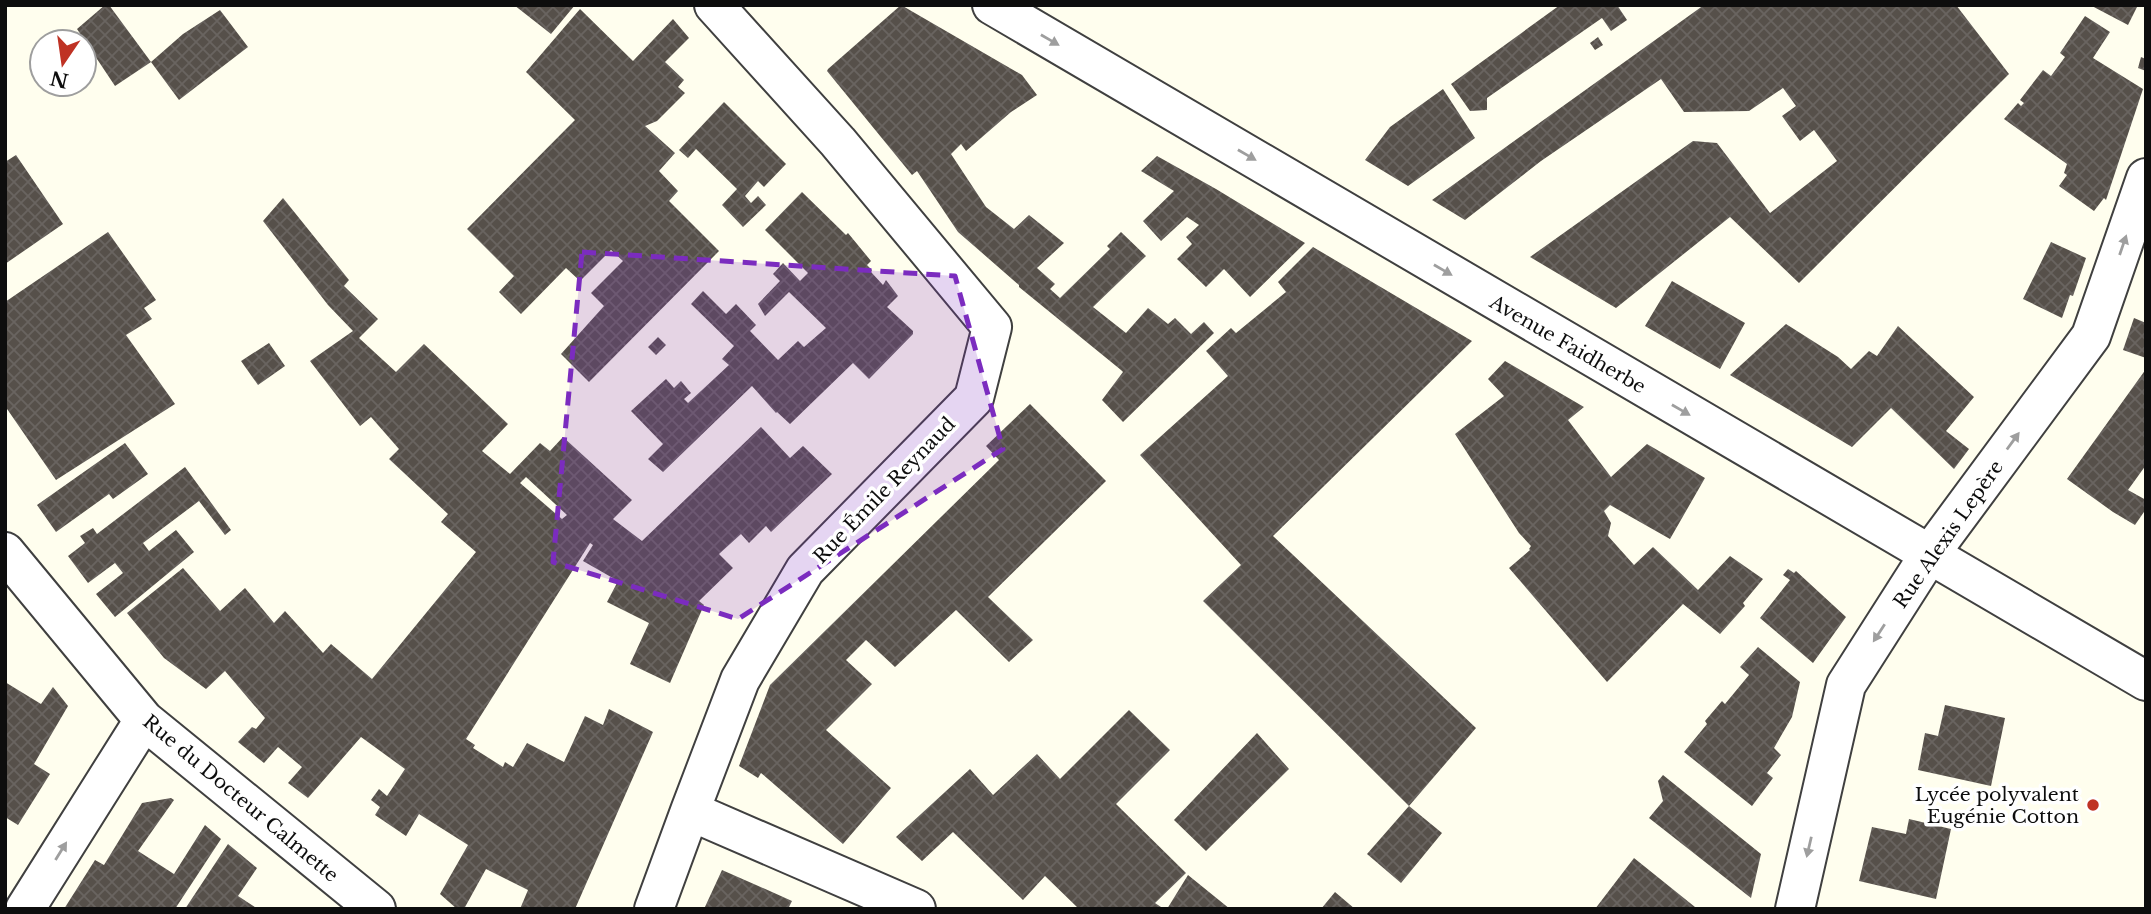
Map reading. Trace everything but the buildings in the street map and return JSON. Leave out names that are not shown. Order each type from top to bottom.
[{"type":"street","name":"Rue Émile Reynaud","points":[[690,811],[740,680],[805,570],[974,398],[992,327],[838,142],[714,5]]},
{"type":"street","name":"Avenue Faidherbe","points":[[992,5],[2146,681]]},
{"type":"street","name":"Rue Alexis Lepère","points":[[1795,909],[1846,685],[1929,555],[2091,336],[2146,178]]},
{"type":"street","name":"Rue du Docteur Calmette","points":[[5,552],[144,720],[376,909]]},
{"type":"street","points":[[25,909],[144,720]]},
{"type":"street","points":[[654,909],[690,811],[916,909]]},
{"type":"highlighted area","points":[[582,252],[955,276],[1003,449],[738,619],[553,562]]},
{"type":"place","name":"Lycée polyvalent Eugénie Cotton","points":[[2093,805]]}]
